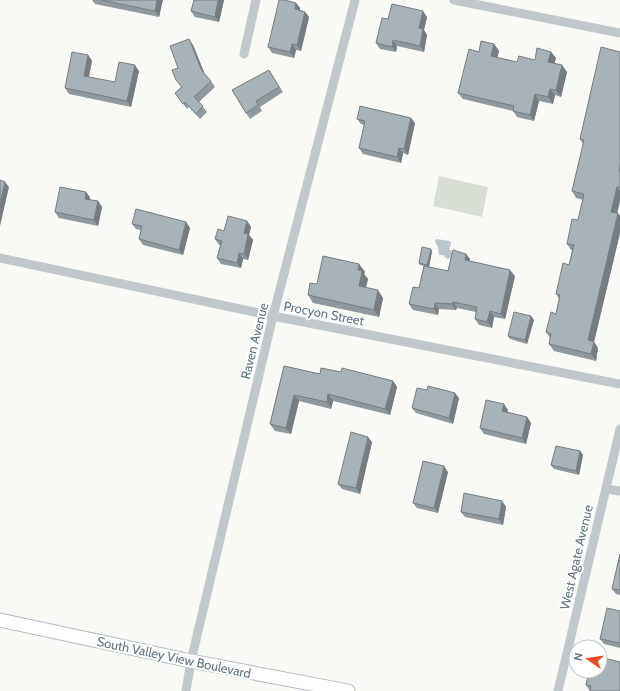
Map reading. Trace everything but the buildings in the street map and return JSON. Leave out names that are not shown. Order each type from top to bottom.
[{"type":"main road","name":"South Valley View Boulevard","points":[[0,620],[191,661],[348,691]]},
{"type":"street","points":[[244,54],[256,0]]},
{"type":"street","name":"Raven Avenue","points":[[186,691],[191,661],[273,316],[355,0]]},
{"type":"street","points":[[454,0],[620,33]]},
{"type":"street","name":"Procyon Street","points":[[0,258],[273,316],[620,384]]},
{"type":"street","name":"West Agate Avenue","points":[[558,691],[620,430]]},
{"type":"street","points":[[606,489],[620,491]]},
{"type":"shaded area","points":[[439,176],[488,187],[482,217],[433,206]]},
{"type":"shaded area","points":[[436,239],[450,241],[451,244],[449,249],[453,252],[453,257],[447,259],[443,255],[439,255],[438,247],[435,242]]}]
